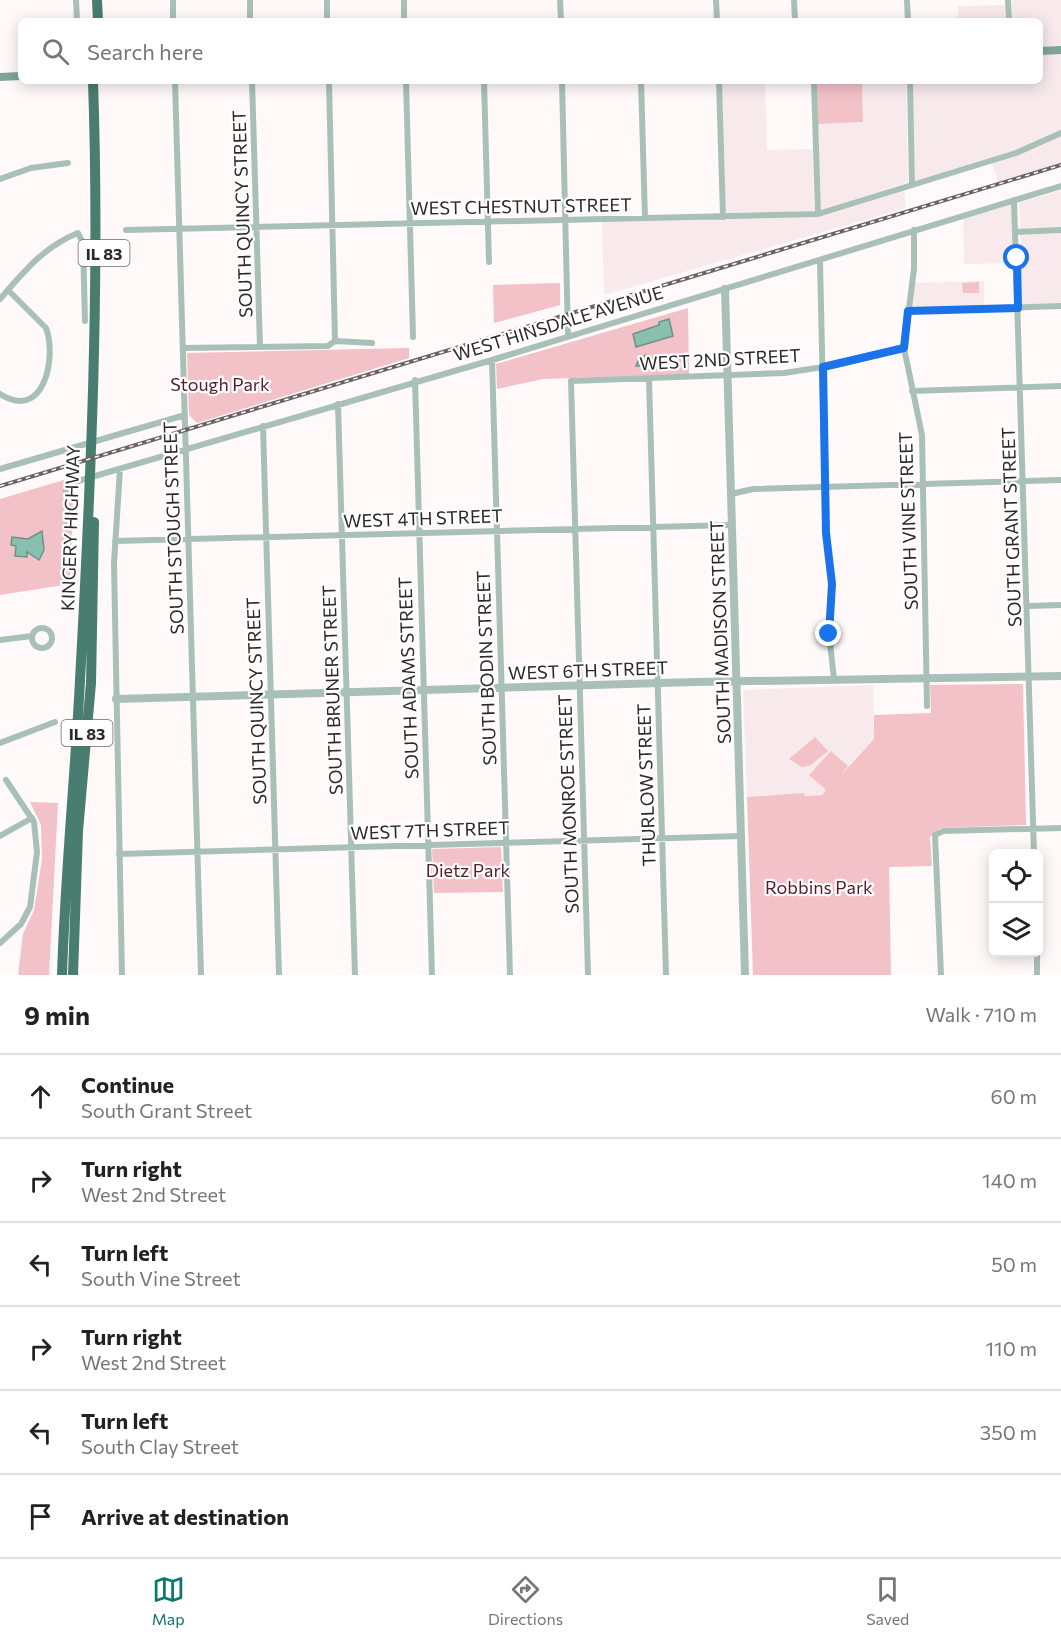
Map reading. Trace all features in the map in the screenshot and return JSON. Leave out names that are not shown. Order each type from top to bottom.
[{"type":"highway","points":[[90,0],[91,18]]},
{"type":"highway","points":[[97,0],[98,18]]},
{"type":"highway","name":"KINGERY HIGHWAY","points":[[72,975],[76,862],[91,683],[97,238],[93,84]]},
{"type":"highway","name":"KINGERY HIGHWAY","points":[[94,425],[104,249],[100,84]]},
{"type":"highway","name":"KINGERY HIGHWAY","points":[[62,975],[66,878],[92,492]]},
{"type":"main road","points":[[1043,51],[1061,50]]},
{"type":"main road","points":[[0,77],[18,76]]},
{"type":"street","points":[[76,0],[77,18]]},
{"type":"street","points":[[173,0],[173,18]]},
{"type":"street","points":[[250,0],[250,18]]},
{"type":"street","points":[[327,0],[327,18]]},
{"type":"street","points":[[404,0],[404,18]]},
{"type":"street","points":[[560,0],[561,18]]},
{"type":"street","points":[[716,0],[717,18]]},
{"type":"street","points":[[794,0],[795,18]]},
{"type":"street","points":[[907,0],[908,18]]},
{"type":"street","points":[[1008,0],[1009,18]]},
{"type":"street","name":"SOUTH STOUGH STREET","points":[[175,84],[201,975]]},
{"type":"street","name":"SOUTH QUINCY STREET","points":[[252,84],[260,347]]},
{"type":"street","points":[[329,84],[335,343]]},
{"type":"street","points":[[406,84],[413,337]]},
{"type":"street","points":[[484,84],[489,262]]},
{"type":"street","points":[[562,84],[568,335]]},
{"type":"street","points":[[641,84],[645,218]]},
{"type":"street","points":[[719,84],[723,217]]},
{"type":"street","points":[[814,84],[818,214]]},
{"type":"street","points":[[910,84],[912,184]]},
{"type":"street","name":"WEST CHESTNUT STREET","points":[[126,230],[818,214],[1016,153],[1061,133]]},
{"type":"street","points":[[0,179],[31,168],[68,163]]},
{"type":"street","name":"WEST HINSDALE AVENUE","points":[[66,491],[78,481],[415,380],[492,360],[1061,186]]},
{"type":"street","name":"SOUTH GRANT STREET","points":[[1014,200],[1034,849]]},
{"type":"street","name":"SOUTH VINE STREET","points":[[914,230],[914,269],[904,348],[922,435],[927,706]]},
{"type":"street","points":[[1016,232],[1061,230]]},
{"type":"street","points":[[0,299],[39,254],[58,241],[78,233],[83,243],[85,321]]},
{"type":"street","points":[[820,260],[827,486],[826,533],[832,584],[829,634],[834,679]]},
{"type":"street","name":"SOUTH MADISON STREET","points":[[725,289],[745,975]]},
{"type":"street","points":[[0,394],[13,400],[30,398],[40,391],[49,371],[46,328],[8,290]]},
{"type":"street","points":[[908,311],[1061,306]]},
{"type":"street","points":[[183,348],[372,343]]},
{"type":"street","name":"WEST 2ND STREET","points":[[571,381],[784,373],[823,367],[904,348]]},
{"type":"street","name":"SOUTH BODIN STREET","points":[[492,360],[510,975]]},
{"type":"street","name":"THURLOW STREET","points":[[649,378],[666,975]]},
{"type":"street","name":"SOUTH ADAMS STREET","points":[[415,380],[432,975]]},
{"type":"street","name":"SOUTH MONROE STREET","points":[[571,381],[588,975]]},
{"type":"street","points":[[912,391],[1061,386]]},
{"type":"street","name":"SOUTH BRUNER STREET","points":[[338,404],[355,975]]},
{"type":"street","points":[[0,469],[185,415]]},
{"type":"street","name":"SOUTH QUINCY STREET","points":[[263,426],[279,975]]},
{"type":"street","points":[[120,469],[116,541],[116,699],[122,975]]},
{"type":"street","points":[[731,494],[753,489],[1061,480]]},
{"type":"street","name":"WEST 4TH STREET","points":[[116,541],[732,525]]},
{"type":"street","points":[[1028,606],[1061,605]]},
{"type":"street","points":[[0,640],[32,636]]},
{"type":"street","name":"WEST 6TH STREET","points":[[116,699],[927,676],[942,680],[1061,676]]},
{"type":"street","points":[[0,743],[55,722]]},
{"type":"street","points":[[0,943],[16,930],[30,907],[38,837],[32,818],[6,780]]},
{"type":"street","points":[[0,836],[32,818]]},
{"type":"street","points":[[941,975],[935,835],[943,831],[1061,828]]},
{"type":"street","name":"WEST 7TH STREET","points":[[119,854],[741,836]]},
{"type":"street","points":[[1037,957],[1037,975]]},
{"type":"shaded area","points":[[1012,0],[1061,0],[1061,47],[1043,47],[1043,18],[1012,18]]},
{"type":"shaded area","points":[[1005,5],[1005,18],[958,18],[958,6]]},
{"type":"shaded area","points":[[1061,52],[1061,130],[1010,153],[915,181],[913,84],[1043,84],[1043,53]]},
{"type":"shaded area","points":[[722,84],[765,84],[767,150],[813,149],[814,211],[726,213]]},
{"type":"shaded area","points":[[862,84],[906,84],[908,182],[821,211],[818,124],[863,122]]},
{"type":"shaded area","points":[[1061,135],[1061,163],[998,182],[992,162]]},
{"type":"shaded area","points":[[904,188],[906,208],[604,295],[602,221],[817,217]]},
{"type":"shaded area","points":[[1061,190],[1061,227],[1020,229],[1019,203]]},
{"type":"shaded area","points":[[1013,204],[1015,263],[964,264],[963,218]]},
{"type":"shaded area","points":[[1061,233],[1061,305],[1021,306],[1020,234]]},
{"type":"shaded area","points":[[984,281],[984,306],[912,308],[915,283]]},
{"type":"shaded area","points":[[669,319],[673,336],[636,347],[633,334]]},
{"type":"shaded area","points":[[646,355],[654,359],[655,366],[636,366],[639,359]]},
{"type":"shaded area","points":[[42,531],[44,550],[39,560],[27,552],[27,557],[15,556],[16,546],[11,545],[12,537],[28,539]]},
{"type":"shaded area","points":[[873,685],[874,739],[822,795],[747,797],[743,690]]},
{"type":"green space","points":[[817,84],[862,84],[863,122],[818,124]]},
{"type":"green space","points":[[979,282],[979,293],[963,293],[962,283]]},
{"type":"green space","points":[[560,283],[560,305],[494,323],[493,285]]},
{"type":"green space","points":[[688,308],[689,374],[543,379],[497,389],[496,364]]},
{"type":"green space","name":"Stough Park","points":[[409,348],[409,358],[197,423],[189,415],[187,353]]},
{"type":"green space","points":[[74,477],[70,584],[0,595],[0,499]]},
{"type":"green space","name":"Robbins Park","points":[[1023,684],[1026,825],[940,828],[930,837],[932,866],[889,867],[891,975],[753,975],[747,797],[804,793],[805,796],[822,795],[826,790],[809,775],[831,751],[848,766],[842,774],[874,739],[874,715],[931,713],[930,685]]},
{"type":"green space","points":[[815,737],[828,751],[811,765],[802,767],[789,759]]},
{"type":"green space","points":[[30,802],[58,803],[49,975],[18,975],[23,934],[34,910],[42,859],[41,825]]},
{"type":"green space","name":"Dietz Park","points":[[501,847],[503,892],[434,893],[432,849]]},
{"type":"railway","points":[[0,486],[1061,165]]},
{"type":"route","points":[[829,634],[832,584],[825,520],[827,502],[823,367],[904,348],[908,311],[1018,308],[1017,258]]}]
